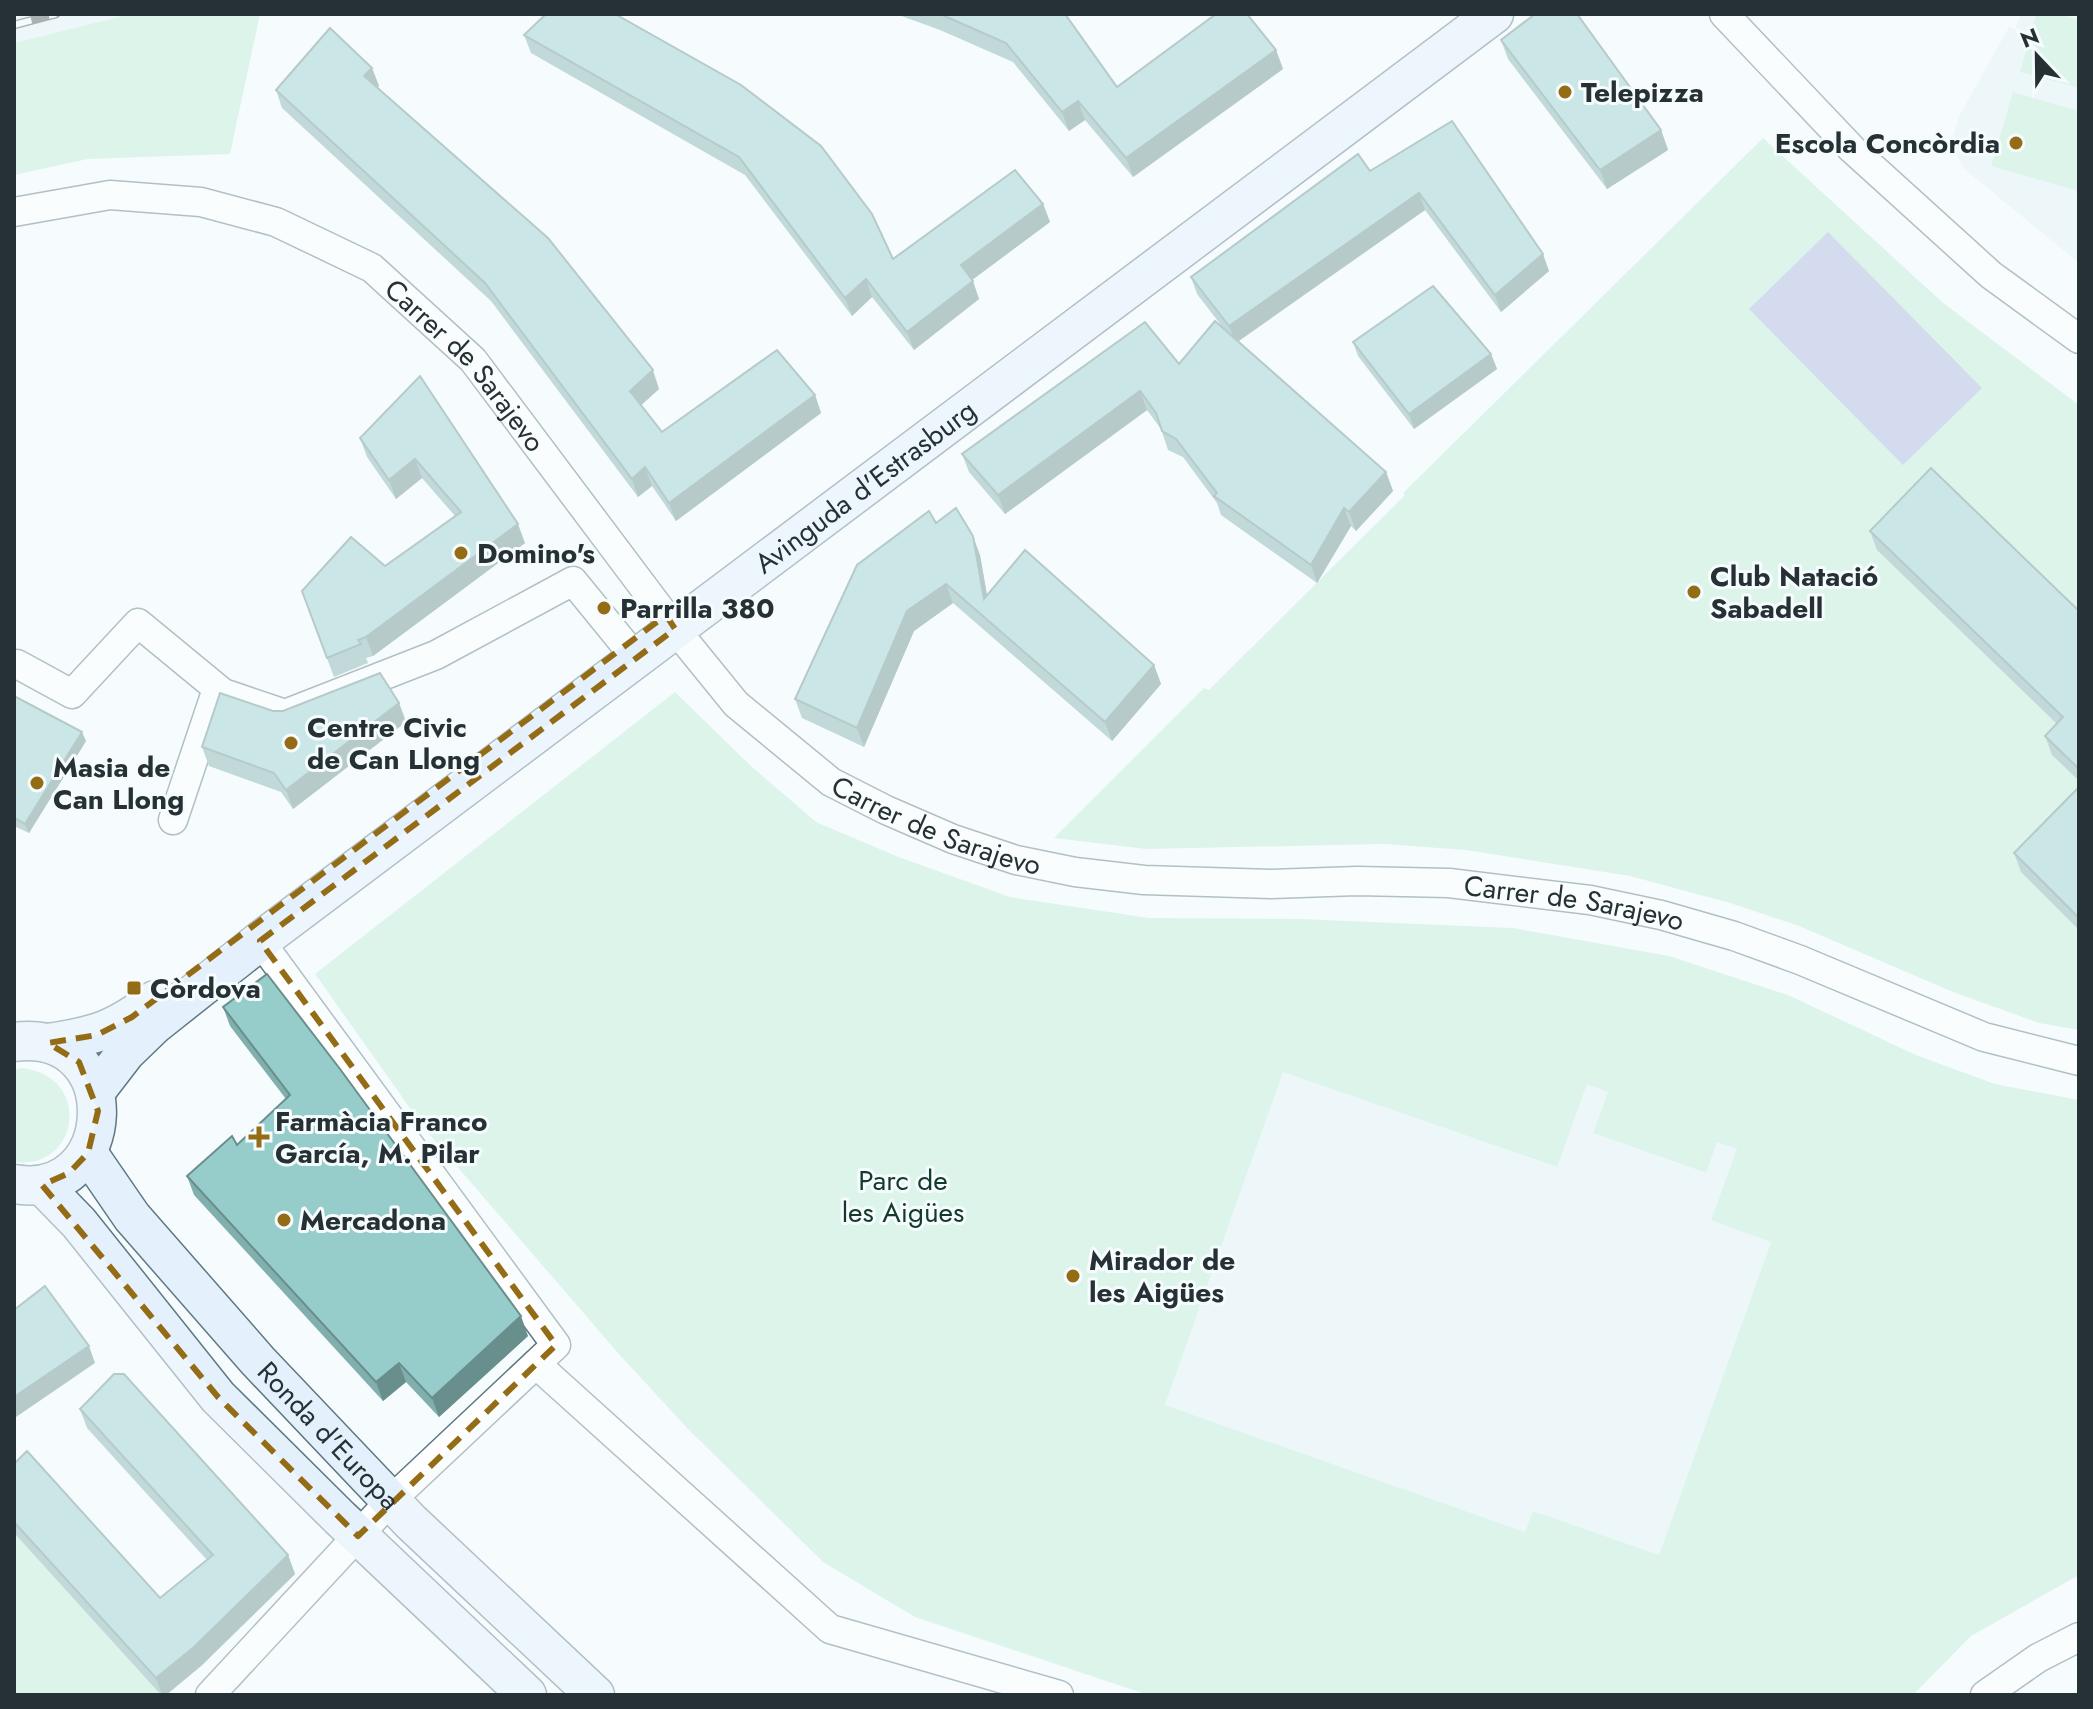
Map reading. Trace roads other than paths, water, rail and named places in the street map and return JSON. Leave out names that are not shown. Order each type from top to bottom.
[{"type":"main road","name":"Avinguda d'Estrasburg","points":[[31,1042],[97,1035],[132,1017],[626,646],[670,622],[734,565],[1462,14]]},
{"type":"main road","name":"Avinguda d'Estrasburg","points":[[96,1091],[126,1052],[154,1025],[670,622],[1494,14]]},
{"type":"main road","points":[[28,1185],[69,1173],[88,1153],[97,1130],[96,1091],[79,1062],[69,1053],[31,1042]]},
{"type":"main road","name":"Ronda d'Europa","points":[[88,1153],[132,1217],[258,1361],[390,1501],[595,1695]]},
{"type":"main road","name":"Ronda d'Europa","points":[[28,1185],[79,1223],[218,1397],[358,1536],[527,1695]]},
{"type":"street","points":[[1724,14],[1852,149],[1991,275],[2079,339]]},
{"type":"street","name":"Carrer de Sarajevo","points":[[14,212],[110,195],[201,202],[276,222],[372,268],[473,360],[670,622],[736,704],[831,782],[953,839],[1016,860],[1075,872],[1144,880],[1271,884],[1357,881],[1449,883],[1590,900],[1661,915],[1734,936],[1800,960],[1984,1037],[2079,1061]]},
{"type":"street","points":[[14,665],[72,694],[138,623],[223,693],[285,714],[436,655],[573,581],[626,646]]},
{"type":"street","points":[[173,820],[217,689]]},
{"type":"street","points":[[210,1695],[390,1501],[556,1345],[260,941]]},
{"type":"street","points":[[536,1364],[830,1629],[1059,1695]]},
{"type":"street","points":[[1985,1695],[2038,1658],[2079,1637]]},
{"type":"water","points":[[1828,232],[1982,388],[1903,465],[1749,309]]},
{"type":"railway","points":[[14,25],[56,14]]},
{"type":"place","name":"Telepizza","points":[[1565,92]]},
{"type":"place","name":"Escola Concòrdia","points":[[2016,143]]},
{"type":"place","name":"Domino's","points":[[461,553]]},
{"type":"place","name":"Club Natació Sabadell","points":[[1694,592]]},
{"type":"place","name":"Parrilla 380","points":[[604,608]]},
{"type":"place","name":"Centre Civic de Can Llong","points":[[291,743]]},
{"type":"place","name":"Masia de Can Llong","points":[[37,783]]},
{"type":"place","name":"Còrdova","points":[[134,988]]},
{"type":"place","name":"Farmàcia Franco García, M. Pilar","points":[[259,1137]]},
{"type":"place","name":"Mercadona","points":[[284,1220]]},
{"type":"place","name":"Mirador de les Aigües","points":[[1073,1276]]},
{"type":"park label","name":"Parc de les Aigües","points":[[903,1196]]}]
